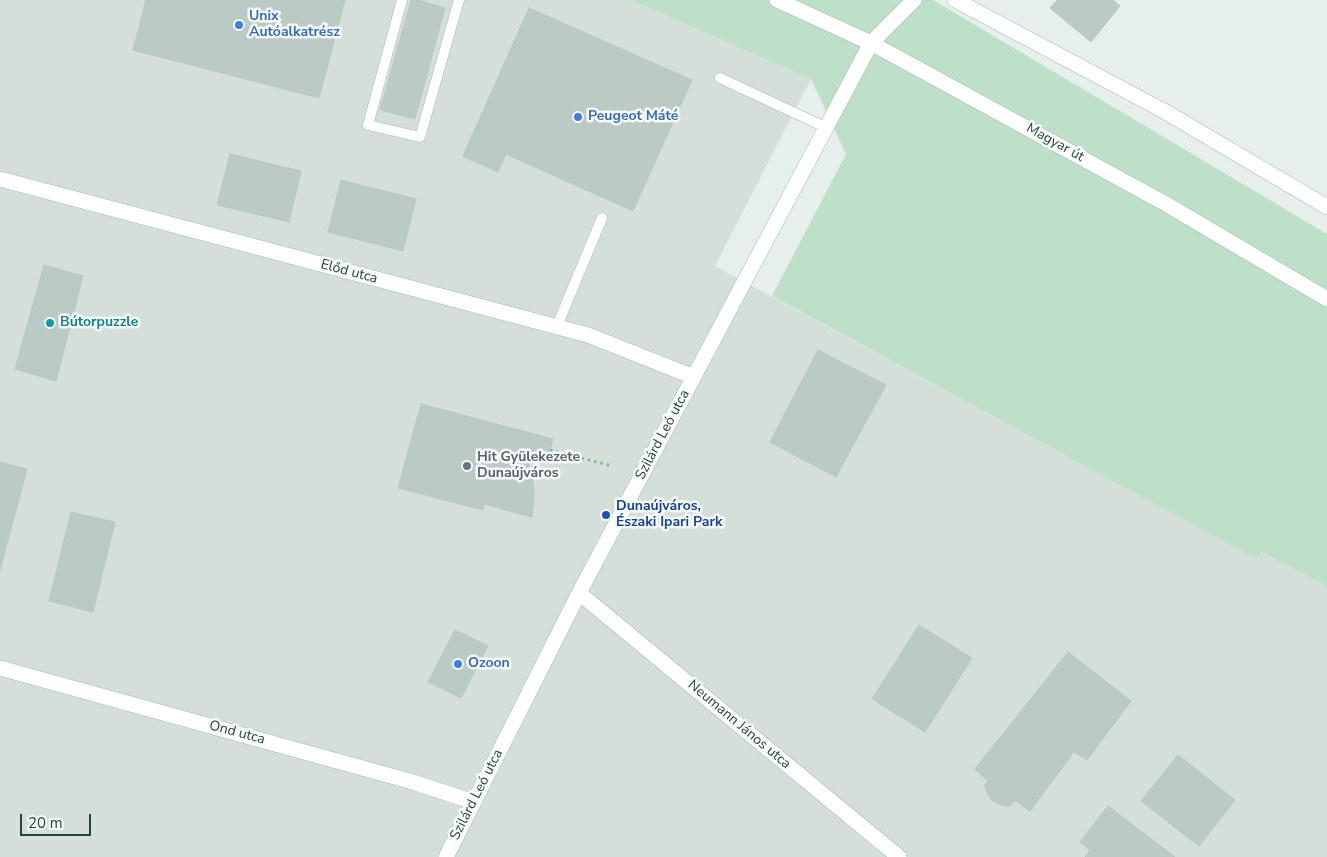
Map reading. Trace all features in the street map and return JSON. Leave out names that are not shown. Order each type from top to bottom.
[{"type":"street","name":"Magyar út","points":[[777,0],[871,43],[1166,204],[1327,299]]},
{"type":"street","name":"Szilárd Leó utca","points":[[446,857],[579,593],[825,127],[871,43],[914,0]]},
{"type":"street","points":[[955,0],[1164,111],[1327,207]]},
{"type":"street","name":"Előd utca","points":[[0,178],[557,326],[588,335],[694,378]]},
{"type":"street","name":"Neumann János utca","points":[[579,593],[899,857]]},
{"type":"street","name":"Ond utca","points":[[0,668],[413,782],[474,802]]},
{"type":"lane","points":[[402,0],[368,124],[420,137],[459,0]]},
{"type":"lane","points":[[720,78],[825,127]]},
{"type":"lane","points":[[557,326],[602,218]]},
{"type":"path","points":[[550,450],[612,466]]},
{"type":"shaded area","points":[[0,0],[630,0],[811,79],[715,266],[1255,558],[1262,552],[1327,587],[1327,857],[0,857]]},
{"type":"green space","points":[[630,0],[933,0],[1327,234],[1327,587],[1262,552],[1256,559],[772,296],[846,154],[811,79]]},
{"type":"building","name":"Unix Autóalkatrész","points":[[146,0],[345,0],[319,98],[133,50]]},
{"type":"building","points":[[411,0],[418,0],[445,8],[415,119],[380,110]]},
{"type":"building","points":[[1057,0],[1113,0],[1120,6],[1091,42],[1050,8]]},
{"type":"building","name":"Peugeot Máté","points":[[529,8],[692,80],[633,211],[506,154],[498,172],[463,156]]},
{"type":"building","points":[[230,154],[301,171],[289,222],[217,205]]},
{"type":"building","points":[[341,180],[416,199],[403,251],[328,232]]},
{"type":"building","name":"Bútorpuzzle","points":[[44,265],[83,276],[56,381],[15,369]]},
{"type":"building","points":[[818,350],[886,385],[836,477],[770,442]]},
{"type":"building","name":"Hit Gyülekezete Dunaújváros","points":[[421,404],[553,439],[547,460],[527,455],[534,487],[532,517],[484,504],[483,510],[398,488]]},
{"type":"building","points":[[0,462],[27,469],[0,570]]},
{"type":"building","points":[[71,512],[115,522],[93,612],[49,601]]},
{"type":"building","points":[[919,625],[972,658],[925,732],[872,699]]},
{"type":"building","name":"Ozoon","points":[[455,630],[488,646],[461,698],[428,682]]},
{"type":"building","points":[[1068,652],[1131,701],[1087,760],[1074,752],[1030,811],[1015,800],[1010,806],[1000,805],[992,800],[984,786],[988,781],[975,769]]},
{"type":"building","points":[[1178,755],[1235,800],[1199,846],[1141,801]]},
{"type":"building","points":[[1108,806],[1175,857],[1085,857],[1090,850],[1080,842]]},
{"type":"place","name":"Unix Autóalkatrész","points":[[239,25]]},
{"type":"place","name":"Peugeot Máté","points":[[578,117]]},
{"type":"place","name":"Bútorpuzzle","points":[[50,323]]},
{"type":"place","name":"Hit Gyülekezete Dunaújváros","points":[[467,466]]},
{"type":"place","name":"Dunaújváros, Északi Ipari Park","points":[[606,515]]},
{"type":"place","name":"Ozoon","points":[[458,664]]}]
